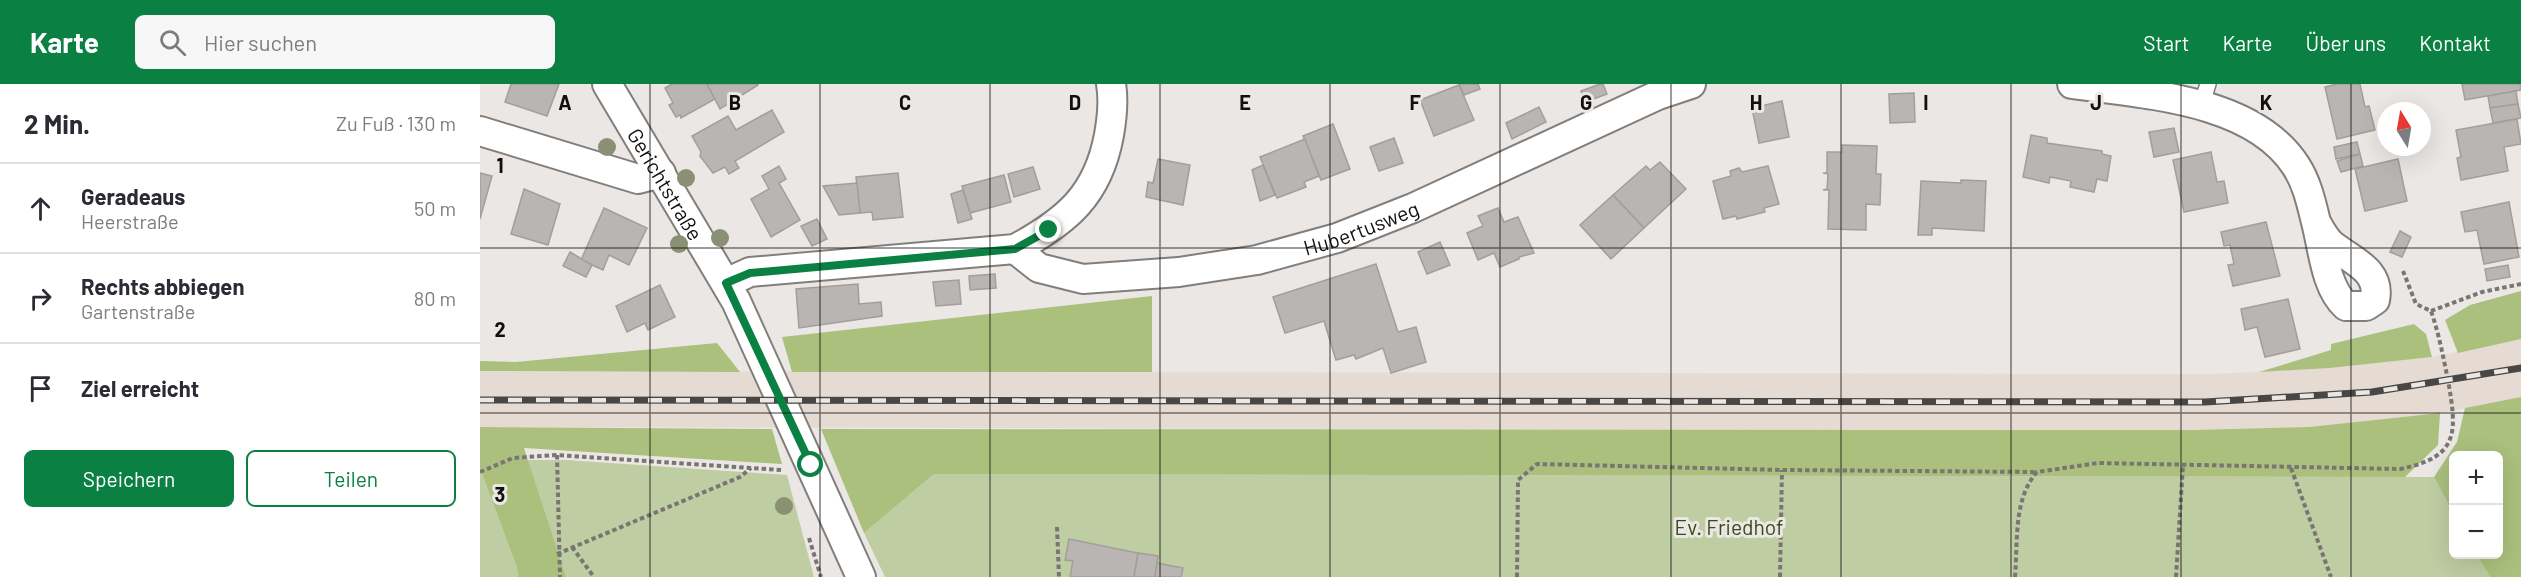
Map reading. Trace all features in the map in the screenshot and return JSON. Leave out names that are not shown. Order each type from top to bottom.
[{"type":"street","name":"Gerichtstraße","points":[[607,84],[726,283],[861,577]]},
{"type":"street","points":[[726,283],[750,273],[1015,249],[1049,230],[1067,215],[1095,181],[1106,152],[1113,114],[1112,84]]},
{"type":"street","name":"Hubertusweg","points":[[1015,249],[1039,268],[1083,279],[1179,272],[1257,260],[1337,238],[1413,208],[1658,95],[1691,84]]},
{"type":"street","points":[[2072,84],[2150,95],[2205,95],[2232,116],[2253,126],[2275,142],[2296,166],[2309,190],[2316,222],[2333,291],[2346,306],[2367,306],[2375,300],[2375,279],[2368,271],[2332,245],[2316,222]]},
{"type":"street","points":[[480,131],[638,179],[662,173]]},
{"type":"path","points":[[2368,271],[2402,268],[2416,304],[2431,311],[2482,292],[2521,284]]},
{"type":"path","points":[[1517,577],[1518,480],[1537,464],[1782,470],[2037,472],[2098,463],[2400,469],[2423,464],[2442,452],[2452,435],[2454,417],[2439,334],[2431,311]]},
{"type":"path","points":[[480,472],[513,458],[557,455],[790,471],[811,465]]},
{"type":"path","points":[[557,455],[560,577]]},
{"type":"path","points":[[2176,577],[2183,465]]},
{"type":"path","points":[[558,554],[740,477],[751,467]]},
{"type":"path","points":[[2291,468],[2331,577]]},
{"type":"path","points":[[1780,577],[1782,470]]},
{"type":"path","points":[[2015,577],[2021,502],[2027,484],[2037,472]]},
{"type":"path","points":[[1057,527],[1059,577]]},
{"type":"path","points":[[572,547],[594,577]]},
{"type":"shaded area","points":[[2521,339],[2521,397],[2440,413],[2309,427],[2193,430],[480,427],[480,371],[2212,374],[2330,368],[2432,357]]},
{"type":"green space","points":[[2521,291],[2521,339],[2458,353],[2445,320],[2470,305]]},
{"type":"green space","points":[[1152,296],[1152,372],[792,372],[782,337]]},
{"type":"green space","points":[[2414,324],[2426,334],[2432,357],[2330,368],[2259,372],[2331,350],[2331,344]]},
{"type":"green space","points":[[717,343],[740,372],[480,371],[480,361],[516,362]]},
{"type":"green space","points":[[2521,397],[2521,577],[2490,577],[2479,559],[2503,559],[2503,451],[2451,451],[2457,442],[2465,408]]},
{"type":"green space","points":[[2440,413],[2438,445],[2405,477],[934,474],[864,533],[821,429],[2193,430],[2309,427]]},
{"type":"green space","points":[[480,427],[772,429],[782,464],[524,448],[566,577],[518,577],[517,568],[480,468]]},
{"type":"green space","points":[[2449,454],[2449,505],[2434,477]]},
{"type":"green space","points":[[527,460],[566,460],[787,475],[814,577],[566,577]]},
{"type":"green space","points":[[480,468],[517,568],[518,577],[480,577]]},
{"type":"green space","name":"Ev. Friedhof","points":[[934,474],[2434,477],[2449,505],[2449,559],[2479,559],[2490,577],[885,577],[864,533]]},
{"type":"building","points":[[511,84],[559,84],[547,116],[505,102]]},
{"type":"building","points":[[672,84],[707,84],[715,99],[681,118],[680,115],[676,117],[669,105],[673,103],[665,88]]},
{"type":"building","points":[[707,84],[758,84],[758,85],[720,109]]},
{"type":"building","points":[[1459,84],[1478,84],[1480,89],[1464,95]]},
{"type":"building","points":[[1603,84],[1607,94],[1585,102],[1581,91]]},
{"type":"building","points":[[2337,84],[2360,84],[2365,107],[2369,106],[2375,130],[2337,139],[2325,87]]},
{"type":"building","points":[[2462,84],[2520,84],[2521,90],[2465,100]]},
{"type":"building","points":[[1459,85],[1474,120],[1434,136],[1420,100]]},
{"type":"building","points":[[2516,91],[2518,104],[2490,108],[2488,96]]},
{"type":"building","points":[[1914,93],[1915,122],[1890,123],[1889,94]]},
{"type":"building","points":[[1782,101],[1789,137],[1759,143],[1752,108]]},
{"type":"building","points":[[2518,104],[2521,118],[2493,123],[2490,108]]},
{"type":"building","points":[[1539,107],[1546,122],[1512,139],[1506,123]]},
{"type":"building","points":[[772,110],[784,132],[735,161],[739,168],[729,174],[725,167],[713,173],[700,156],[701,152],[692,136],[728,116],[736,130]]},
{"type":"building","points":[[2517,119],[2521,144],[2504,147],[2508,171],[2461,180],[2457,158],[2461,157],[2456,130]]},
{"type":"building","points":[[1333,124],[1350,169],[1321,180],[1303,136]]},
{"type":"building","points":[[2174,128],[2179,152],[2154,157],[2149,132]]},
{"type":"building","points":[[2031,135],[2047,138],[2047,143],[2102,151],[2102,154],[2111,156],[2107,181],[2097,179],[2094,192],[2070,187],[2071,181],[2050,177],[2049,183],[2023,177]]},
{"type":"building","points":[[1394,138],[1403,163],[1379,171],[1370,147]]},
{"type":"building","points":[[1305,139],[1319,176],[1304,182],[1306,187],[1277,198],[1260,157]]},
{"type":"building","points":[[2357,142],[2360,154],[2336,159],[2334,147]]},
{"type":"building","points":[[1842,145],[1877,146],[1876,174],[1881,174],[1880,205],[1866,204],[1866,230],[1828,229],[1829,190],[1823,190],[1827,189],[1828,174],[1823,173],[1827,173],[1827,152],[1842,152]]},
{"type":"building","points":[[2211,152],[2217,182],[2224,181],[2228,203],[2184,212],[2173,160]]},
{"type":"building","points":[[2360,154],[2363,166],[2341,172],[2337,161]]},
{"type":"building","points":[[1158,159],[1190,165],[1183,205],[1146,197],[1148,182],[1153,183]]},
{"type":"building","points":[[2398,159],[2407,201],[2365,211],[2355,169]]},
{"type":"building","points":[[1660,162],[1686,189],[1644,228],[1613,195],[1646,166],[1650,170]]},
{"type":"building","points":[[1263,165],[1275,195],[1260,201],[1252,170]]},
{"type":"building","points":[[779,166],[786,179],[779,183],[800,220],[771,237],[751,199],[769,189],[762,176]]},
{"type":"building","points":[[1768,166],[1779,204],[1764,208],[1765,212],[1737,219],[1736,216],[1723,219],[1713,181],[1731,176],[1730,171],[1739,168],[1742,172]]},
{"type":"building","points":[[1033,167],[1040,189],[1014,197],[1008,174]]},
{"type":"building","points":[[480,173],[492,176],[480,219]]},
{"type":"building","points":[[898,173],[903,217],[873,220],[872,212],[860,213],[856,177]]},
{"type":"building","points":[[1004,175],[1011,202],[970,213],[962,186]]},
{"type":"building","points":[[1961,180],[1986,181],[1984,231],[1932,228],[1932,235],[1918,235],[1921,181],[1961,183]]},
{"type":"building","points":[[857,183],[860,213],[839,215],[823,186]]},
{"type":"building","points":[[524,189],[560,204],[548,245],[511,234]]},
{"type":"building","points":[[963,190],[972,219],[958,223],[951,194]]},
{"type":"building","points":[[1613,195],[1644,228],[1611,259],[1580,225]]},
{"type":"building","points":[[2509,202],[2519,257],[2484,264],[2477,230],[2465,232],[2461,212]]},
{"type":"building","points":[[604,208],[647,228],[629,265],[609,255],[603,270],[581,260]]},
{"type":"building","points":[[1498,208],[1504,222],[1518,217],[1534,253],[1519,257],[1500,267],[1494,253],[1478,260],[1467,233],[1483,226],[1478,216]]},
{"type":"building","points":[[817,219],[827,239],[812,246],[801,226]]},
{"type":"building","points":[[2266,222],[2280,276],[2233,286],[2228,265],[2234,264],[2230,245],[2224,246],[2221,232]]},
{"type":"building","points":[[2400,231],[2411,237],[2402,257],[2390,252]]},
{"type":"building","points":[[1440,242],[1450,265],[1427,274],[1418,252]]},
{"type":"building","points":[[570,252],[592,265],[586,277],[563,266]]},
{"type":"building","points":[[1376,264],[1398,332],[1416,327],[1426,362],[1391,373],[1383,348],[1356,359],[1354,355],[1336,360],[1324,321],[1285,333],[1273,297]]},
{"type":"building","points":[[2508,265],[2510,277],[2487,281],[2485,269]]},
{"type":"building","points":[[995,274],[996,288],[970,290],[969,276]]},
{"type":"building","points":[[959,280],[961,304],[936,306],[933,282]]},
{"type":"building","points":[[858,284],[859,304],[881,302],[882,316],[799,328],[796,289]]},
{"type":"building","points":[[660,285],[675,317],[648,330],[645,323],[627,332],[616,306]]},
{"type":"building","points":[[2288,299],[2300,349],[2265,357],[2257,327],[2245,330],[2241,309]]},
{"type":"building","points":[[1069,539],[1138,553],[1134,577],[1070,577],[1073,561],[1065,560]]},
{"type":"building","points":[[1138,553],[1158,556],[1155,577],[1134,577]]},
{"type":"building","points":[[1157,563],[1183,568],[1181,577],[1155,577]]},
{"type":"railway","points":[[480,400],[2205,402],[2372,392],[2521,368]]},
{"type":"route","points":[[811,465],[726,283],[750,273],[1015,249],[1049,230]]}]
